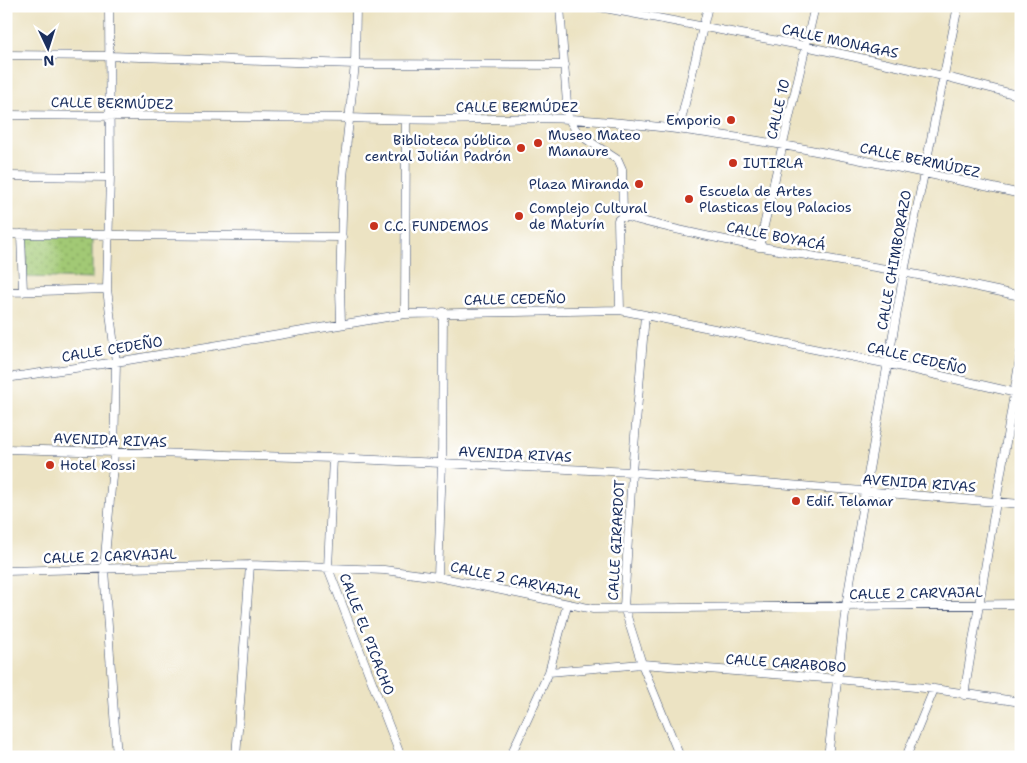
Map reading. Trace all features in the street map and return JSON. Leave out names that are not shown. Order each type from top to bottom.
[{"type":"street","points":[[110,6],[110,177],[107,289],[116,362],[114,453],[104,569],[117,757]]},
{"type":"street","points":[[341,323],[343,177],[356,64],[356,6]]},
{"type":"street","points":[[560,6],[568,118],[576,130],[586,139],[618,160],[622,169],[623,216],[618,220],[620,310]]},
{"type":"street","name":"CALLE MONAGAS","points":[[594,6],[805,46],[943,76],[1021,96]]},
{"type":"street","points":[[679,129],[708,6]]},
{"type":"street","name":"CALLE 10","points":[[759,247],[815,6]]},
{"type":"street","name":"CALLE CHIMBORAZO","points":[[828,757],[846,606],[865,492],[923,172],[958,6]]},
{"type":"street","points":[[6,55],[109,56],[356,64],[565,65]]},
{"type":"street","name":"CALLE BERMÚDEZ","points":[[6,115],[406,120],[568,118],[679,129],[783,145],[923,172],[1021,194]]},
{"type":"street","points":[[405,314],[406,120]]},
{"type":"street","points":[[6,176],[110,177]]},
{"type":"street","name":"CALLE BOYACÁ","points":[[623,216],[759,247],[904,272],[1021,296]]},
{"type":"street","points":[[6,234],[342,237]]},
{"type":"street","points":[[21,234],[23,292]]},
{"type":"street","points":[[6,292],[107,289]]},
{"type":"street","name":"CALLE CEDEÑO","points":[[6,378],[116,362],[341,323],[405,314],[620,310],[889,364],[1017,394]]},
{"type":"street","points":[[438,577],[442,462],[443,312]]},
{"type":"street","name":"CALLE GIRARDOT","points":[[645,315],[632,472],[624,608],[642,664],[680,757]]},
{"type":"street","points":[[964,695],[996,501],[1017,394],[1021,352]]},
{"type":"street","name":"AVENIDA RIVAS","points":[[6,449],[442,462],[632,472],[1021,504]]},
{"type":"street","name":"CALLE EL PICACHO","points":[[333,458],[328,568],[402,757]]},
{"type":"street","points":[[236,757],[250,565]]},
{"type":"street","name":"CALLE 2 CARVAJAL","points":[[6,571],[250,565],[384,570],[438,577],[593,609],[1021,604]]},
{"type":"street","points":[[510,757],[549,672],[567,605]]},
{"type":"street","name":"CALLE CARABOBO","points":[[549,672],[642,664],[838,679],[934,689],[964,695],[1021,702]]},
{"type":"street","points":[[906,757],[934,689]]},
{"type":"green space","points":[[27,236],[92,237],[92,279],[26,277]]},
{"type":"place","name":"Emporio","points":[[731,120]]},
{"type":"place","name":"Museo Mateo Manaure","points":[[538,143]]},
{"type":"place","name":"Biblioteca pública central Julián Padrón","points":[[521,148]]},
{"type":"place","name":"IUTIRLA","points":[[733,163]]},
{"type":"place","name":"Plaza Miranda","points":[[639,184]]},
{"type":"place","name":"Escuela de Artes Plasticas Eloy Palacios","points":[[689,199]]},
{"type":"place","name":"Complejo Cultural de Maturín","points":[[519,216]]},
{"type":"place","name":"C.C. FUNDEMOS","points":[[374,226]]},
{"type":"place","name":"Hotel Rossi","points":[[50,465]]},
{"type":"place","name":"Edif. Telamar","points":[[796,501]]}]
